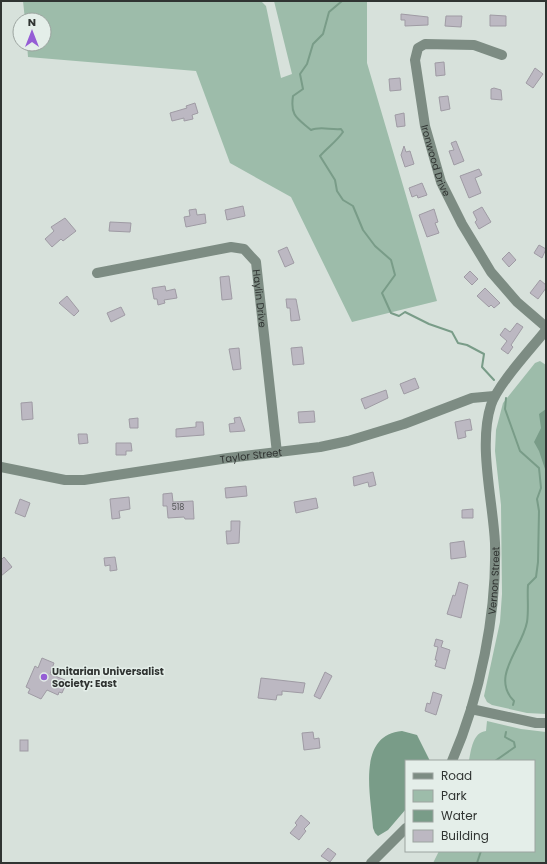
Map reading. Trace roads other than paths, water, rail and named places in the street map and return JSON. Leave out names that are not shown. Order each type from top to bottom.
[{"type":"street","name":"Ironwood Drive","points":[[502,55],[474,45],[426,44],[418,48],[415,60],[425,126],[441,182],[479,255],[491,272],[518,302],[546,326]]},
{"type":"street","name":"Haylin Drive","points":[[97,273],[230,247],[244,249],[256,262],[278,453]]},
{"type":"street","points":[[494,396],[546,330]]},
{"type":"street","name":"Taylor Street","points":[[1,467],[65,480],[84,480],[228,458],[278,453],[348,441],[404,424],[472,398],[494,396]]},
{"type":"street","name":"Vernon Street","points":[[452,760],[461,741],[471,709],[489,632],[493,605],[495,544],[485,430],[494,396]]},
{"type":"street","points":[[471,709],[541,723]]},
{"type":"street","points":[[371,863],[405,829]]},
{"type":"water","points":[[546,409],[546,472],[539,451],[534,442],[541,428],[539,414]]},
{"type":"water","points":[[402,731],[417,735],[430,760],[405,760],[405,810],[388,830],[378,836],[373,828],[369,784],[370,769],[372,755],[378,743],[387,735]]},
{"type":"waterway","points":[[342,1],[329,12],[323,34],[313,44],[307,64],[300,74],[303,89],[293,96],[292,103],[294,112],[298,119],[311,130],[318,128],[341,129],[343,132],[338,139],[320,156],[335,180],[337,191],[343,200],[353,206],[363,230],[375,246],[391,260],[395,275],[382,293],[391,313],[399,316],[405,312],[429,324],[452,332],[458,343],[467,345],[484,354],[482,367],[494,380]]},
{"type":"waterway","points":[[506,398],[505,409],[520,451],[539,468],[541,488],[537,499],[539,511],[538,562],[536,577],[528,585],[527,622],[506,673],[505,682],[507,692],[514,701],[513,705]]},
{"type":"waterway","points":[[496,760],[515,747],[514,742],[505,737],[506,732]]},
{"type":"waterway","points":[[477,863],[481,852]]},
{"type":"place","name":"Unitarian Universalist Society: East","points":[[44,677]]}]
